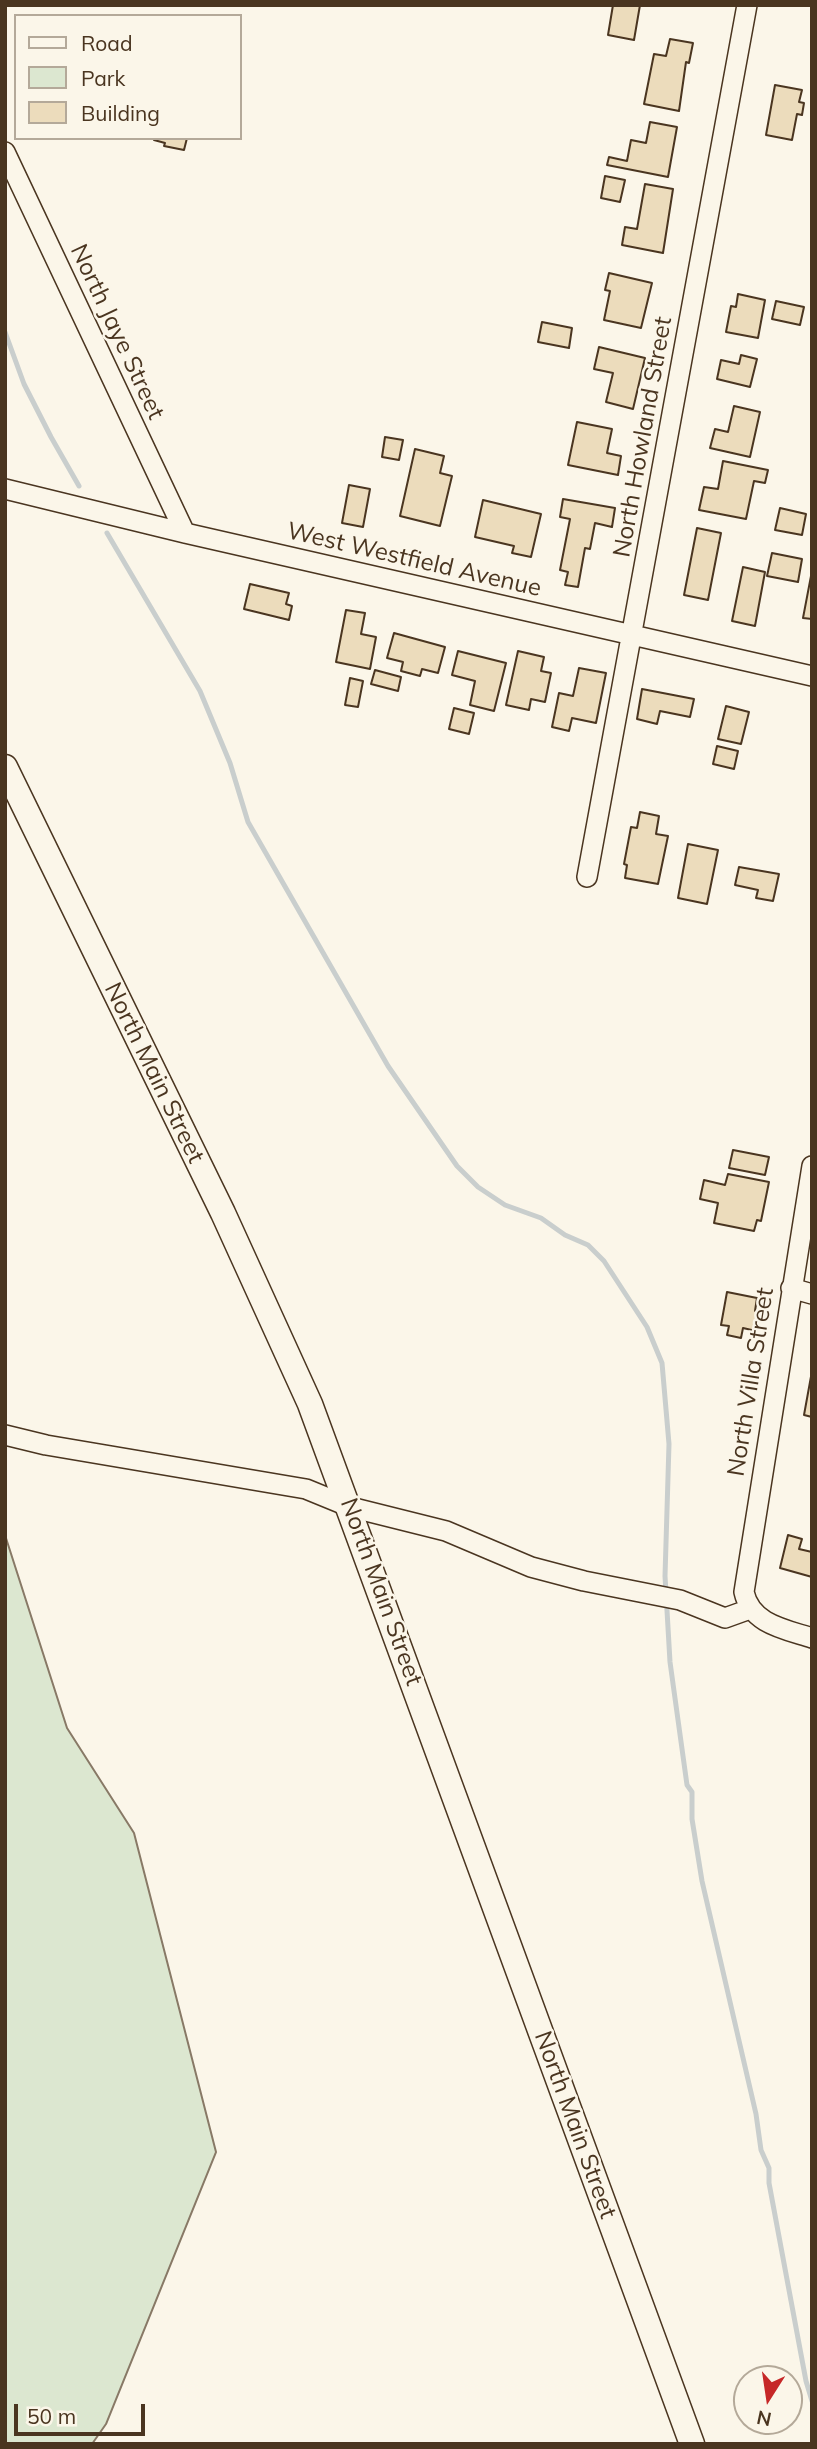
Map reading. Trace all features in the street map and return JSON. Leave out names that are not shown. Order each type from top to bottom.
[{"type":"main road","name":"North Main Street","points":[[5,768],[223,1213],[310,1404],[692,2444]]},
{"type":"street","name":"North Howland Street","points":[[587,877],[747,5]]},
{"type":"street","name":"North Jaye Street","points":[[5,152],[185,533]]},
{"type":"street","name":"West Westfield Avenue","points":[[5,489],[185,533],[812,676]]},
{"type":"street","name":"North Villa Street","points":[[748,1607],[744,1578],[812,1166]]},
{"type":"street","points":[[791,1288],[812,1294]]},
{"type":"street","points":[[5,1435],[46,1445],[306,1489],[350,1507],[446,1531],[531,1567],[584,1581],[680,1600],[725,1618],[748,1607],[767,1623],[812,1638]]},
{"type":"green space","points":[[5,1535],[67,1728],[134,1833],[216,2152],[106,2424],[92,2444],[5,2444]]},
{"type":"building","points":[[613,5],[640,5],[634,40],[608,35]]},
{"type":"building","points":[[670,39],[693,43],[689,63],[686,62],[679,111],[644,104],[654,54],[666,56]]},
{"type":"building","points":[[775,85],[802,90],[799,102],[804,103],[802,115],[797,114],[792,140],[766,135]]},
{"type":"building","points":[[650,122],[677,127],[668,177],[607,165],[609,157],[627,161],[631,140],[646,143]]},
{"type":"building","points":[[154,140],[186,140],[184,150],[164,146],[165,143]]},
{"type":"building","points":[[605,176],[625,180],[620,202],[601,198]]},
{"type":"building","points":[[645,184],[673,189],[663,253],[622,245],[625,227],[637,229]]},
{"type":"building","points":[[609,273],[652,283],[641,328],[604,320],[610,291],[605,290]]},
{"type":"building","points":[[738,294],[765,300],[758,338],[726,332],[731,306],[736,307]]},
{"type":"building","points":[[776,301],[804,307],[800,325],[772,319]]},
{"type":"building","points":[[542,322],[572,328],[569,348],[538,342]]},
{"type":"building","points":[[599,347],[645,358],[633,409],[606,402],[613,373],[594,369]]},
{"type":"building","points":[[741,355],[757,359],[750,387],[717,379],[721,360],[739,364]]},
{"type":"building","points":[[734,406],[760,412],[750,457],[710,448],[715,429],[728,432]]},
{"type":"building","points":[[577,422],[612,429],[607,453],[621,456],[618,475],[568,465]]},
{"type":"building","points":[[385,437],[403,440],[399,460],[382,457]]},
{"type":"building","points":[[415,449],[444,456],[440,473],[452,476],[440,526],[400,516]]},
{"type":"building","points":[[723,461],[768,470],[765,483],[754,481],[746,519],[699,510],[704,487],[718,489]]},
{"type":"building","points":[[349,485],[370,489],[363,527],[342,523]]},
{"type":"building","points":[[563,499],[615,508],[612,527],[595,523],[590,549],[585,548],[578,587],[565,585],[568,572],[560,570],[570,519],[560,517]]},
{"type":"building","points":[[483,500],[541,514],[531,557],[512,553],[514,546],[475,537]]},
{"type":"building","points":[[780,508],[806,514],[802,535],[775,530]]},
{"type":"building","points":[[697,528],[721,533],[708,600],[684,595]]},
{"type":"building","points":[[772,553],[802,559],[798,582],[767,576]]},
{"type":"building","points":[[743,567],[765,572],[755,626],[732,621]]},
{"type":"building","points":[[812,577],[812,619],[803,618]]},
{"type":"building","points":[[250,584],[289,593],[286,604],[292,606],[289,620],[244,609]]},
{"type":"building","points":[[346,610],[365,613],[361,634],[376,637],[370,669],[336,662]]},
{"type":"building","points":[[394,633],[445,647],[438,673],[422,669],[420,676],[401,671],[403,662],[387,658]]},
{"type":"building","points":[[458,651],[506,663],[494,711],[470,705],[475,681],[452,675]]},
{"type":"building","points":[[518,651],[544,657],[541,671],[551,673],[545,702],[531,699],[529,710],[506,705]]},
{"type":"building","points":[[579,668],[606,673],[596,723],[572,718],[569,731],[552,727],[559,693],[573,696]]},
{"type":"building","points":[[375,670],[401,677],[398,691],[371,684]]},
{"type":"building","points":[[350,678],[363,681],[358,707],[345,705]]},
{"type":"building","points":[[642,689],[694,699],[690,717],[660,711],[657,724],[637,719]]},
{"type":"building","points":[[726,706],[749,712],[741,744],[718,739]]},
{"type":"building","points":[[454,708],[474,713],[469,734],[449,729]]},
{"type":"building","points":[[717,746],[738,751],[734,769],[713,764]]},
{"type":"building","points":[[640,812],[659,816],[656,834],[668,836],[658,884],[625,878],[627,865],[624,864],[631,827],[637,828]]},
{"type":"building","points":[[688,844],[718,850],[707,904],[678,898]]},
{"type":"building","points":[[739,867],[779,874],[773,901],[756,898],[758,890],[735,885]]},
{"type":"building","points":[[733,1150],[769,1157],[765,1175],[729,1168]]},
{"type":"building","points":[[728,1174],[769,1182],[761,1221],[757,1220],[754,1231],[714,1223],[718,1203],[700,1199],[704,1180],[725,1185]]},
{"type":"building","points":[[727,1292],[757,1298],[755,1311],[759,1311],[756,1331],[743,1328],[741,1338],[727,1335],[729,1326],[721,1325]]},
{"type":"building","points":[[812,1371],[812,1417],[804,1415]]},
{"type":"building","points":[[788,1535],[802,1539],[799,1549],[812,1552],[812,1577],[780,1568]]},
{"type":"waterway","points":[[5,332],[24,384],[79,486]]},
{"type":"waterway","points":[[107,533],[200,691],[230,763],[248,822],[388,1066],[457,1166],[478,1187],[505,1205],[541,1218],[565,1235],[588,1245],[604,1261],[647,1327],[662,1363],[669,1444],[665,1576],[670,1662],[687,1785],[692,1792],[692,1819],[702,1881],[756,2114],[761,2150],[769,2168],[769,2183],[812,2401]]}]
